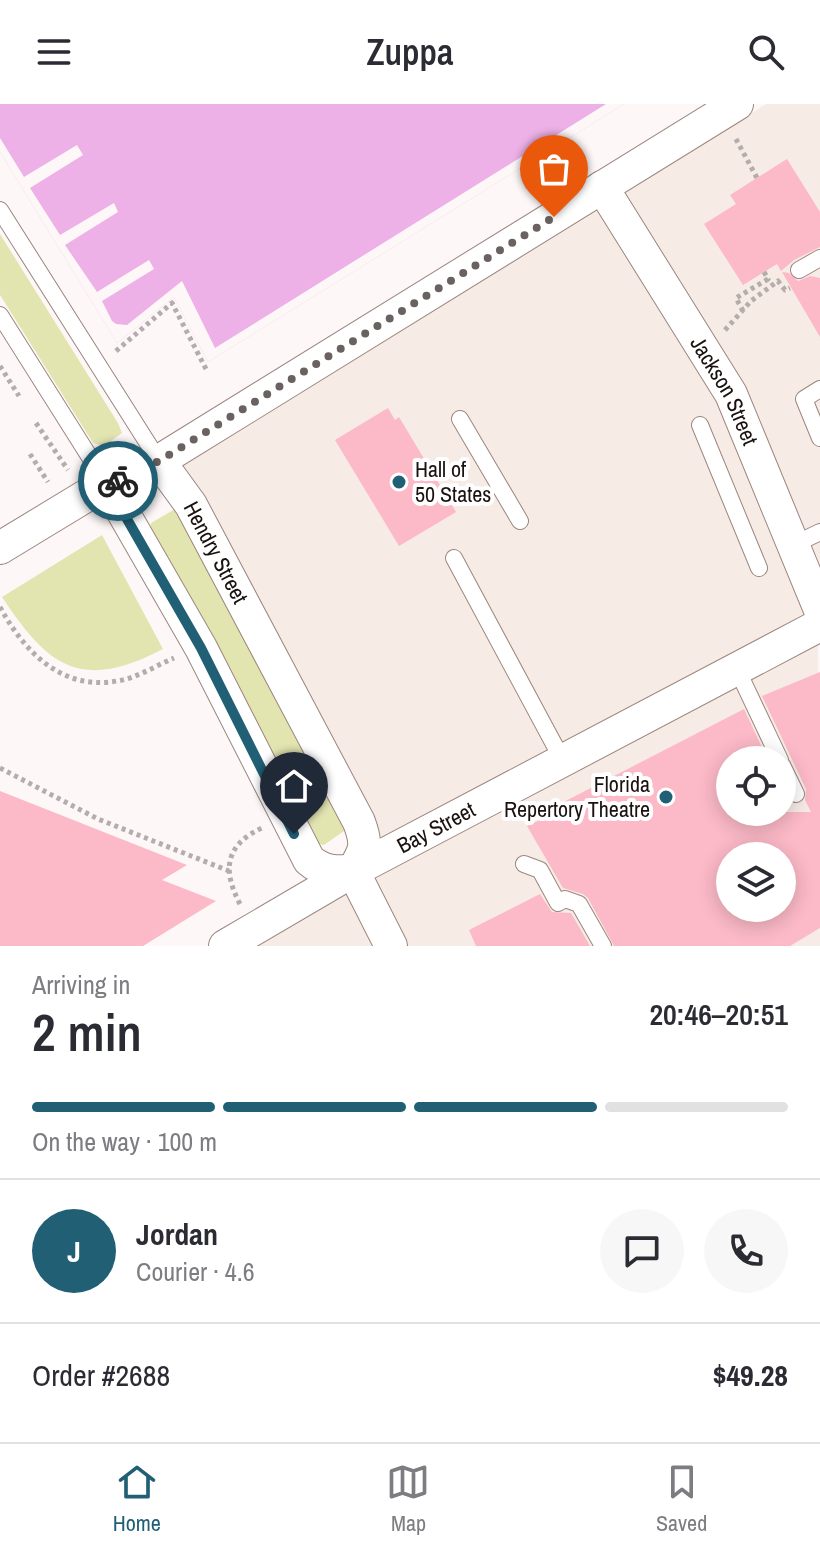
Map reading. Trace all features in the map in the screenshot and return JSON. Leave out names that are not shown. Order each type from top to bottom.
[{"type":"street","points":[[0,548],[108,486],[159,461],[730,109]]},
{"type":"street","name":"Jackson Street","points":[[602,187],[731,394],[806,538],[820,610]]},
{"type":"street","name":"Hendry Street","points":[[159,461],[191,505],[359,822],[365,838],[365,850],[353,871]]},
{"type":"street","points":[[108,486],[201,648],[309,860],[331,872],[353,871],[391,946]]},
{"type":"street","name":"Bay Street","points":[[225,946],[353,871],[820,625]]},
{"type":"lane","name":"Hendry Street","points":[[0,210],[159,461]]},
{"type":"lane","points":[[799,270],[820,258]]},
{"type":"lane","points":[[0,315],[108,486]]},
{"type":"lane","points":[[820,389],[804,399],[820,438]]},
{"type":"lane","points":[[460,419],[520,521]]},
{"type":"lane","points":[[700,425],[759,568]]},
{"type":"lane","points":[[454,558],[563,761]]},
{"type":"lane","points":[[737,669],[773,746]]},
{"type":"lane","points":[[524,864],[540,870],[558,903],[565,899],[579,904],[603,946]]},
{"type":"path","points":[[730,109],[757,178]]},
{"type":"path","points":[[702,348],[730,326],[751,301],[778,281],[785,290],[804,280],[799,270]]},
{"type":"path","points":[[743,311],[736,298],[768,279],[764,272]]},
{"type":"path","points":[[116,351],[172,303],[207,371]]},
{"type":"path","points":[[0,366],[19,396]]},
{"type":"path","points":[[36,423],[68,470]]},
{"type":"path","points":[[30,454],[48,482]]},
{"type":"path","points":[[0,607],[15,635],[28,650],[65,676],[100,683],[117,681],[137,676],[201,648]]},
{"type":"path","points":[[0,768],[98,819],[229,871]]},
{"type":"path","points":[[254,929],[228,882],[235,849],[247,835],[287,817]]},
{"type":"shaded area","points":[[0,104],[624,104],[208,362],[174,297],[117,343],[0,152]]},
{"type":"shaded area","points":[[766,104],[820,104],[820,572],[623,193]]},
{"type":"shaded area","points":[[598,208],[718,402],[806,615],[379,840],[181,466]]},
{"type":"shaded area","points":[[818,644],[820,946],[408,946],[373,879]]},
{"type":"shaded area","points":[[347,893],[375,946],[257,946]]},
{"type":"green space","points":[[0,234],[118,423],[122,433],[104,446],[93,443],[0,295]]},
{"type":"green space","points":[[175,509],[347,829],[324,845],[315,843],[150,530],[151,523]]},
{"type":"green space","points":[[102,535],[163,649],[110,669],[88,670],[52,656],[35,641],[2,597]]},
{"type":"pier","points":[[606,104],[624,104],[208,362],[174,297],[117,343],[0,152],[0,138],[24,177],[77,145],[83,155],[30,188],[60,235],[114,203],[118,212],[65,245],[97,292],[149,260],[154,269],[102,301],[112,321],[127,325],[182,281],[215,348]]},
{"type":"building","points":[[787,159],[820,212],[820,247],[794,260],[781,271],[777,264],[743,285],[704,224],[736,204],[730,195]]},
{"type":"building","points":[[782,272],[789,273],[798,281],[810,276],[820,278],[820,337]]},
{"type":"building","name":"Hall of 50 States","points":[[388,408],[395,420],[399,417],[456,512],[399,546],[335,440]]},
{"type":"building","points":[[820,672],[820,928],[790,946],[614,946],[588,898],[563,888],[527,826],[555,813],[552,808],[744,709],[761,746],[716,746],[716,826],[796,826],[796,812],[811,812],[805,800],[806,789],[796,768],[796,746],[786,746],[762,696]]},
{"type":"building","points":[[0,791],[187,865],[162,880],[216,901],[143,946],[0,946]]},
{"type":"building","points":[[540,894],[552,912],[571,913],[590,946],[476,946],[469,930]]},
{"type":"way so far","points":[[118,481],[159,461],[554,217]]},
{"type":"place","name":"Hall of 50 States","points":[[399,482]]},
{"type":"place","name":"Florida Repertory Theatre","points":[[666,797]]},
{"type":"route","points":[[118,481],[108,486],[201,648],[294,834]]}]
